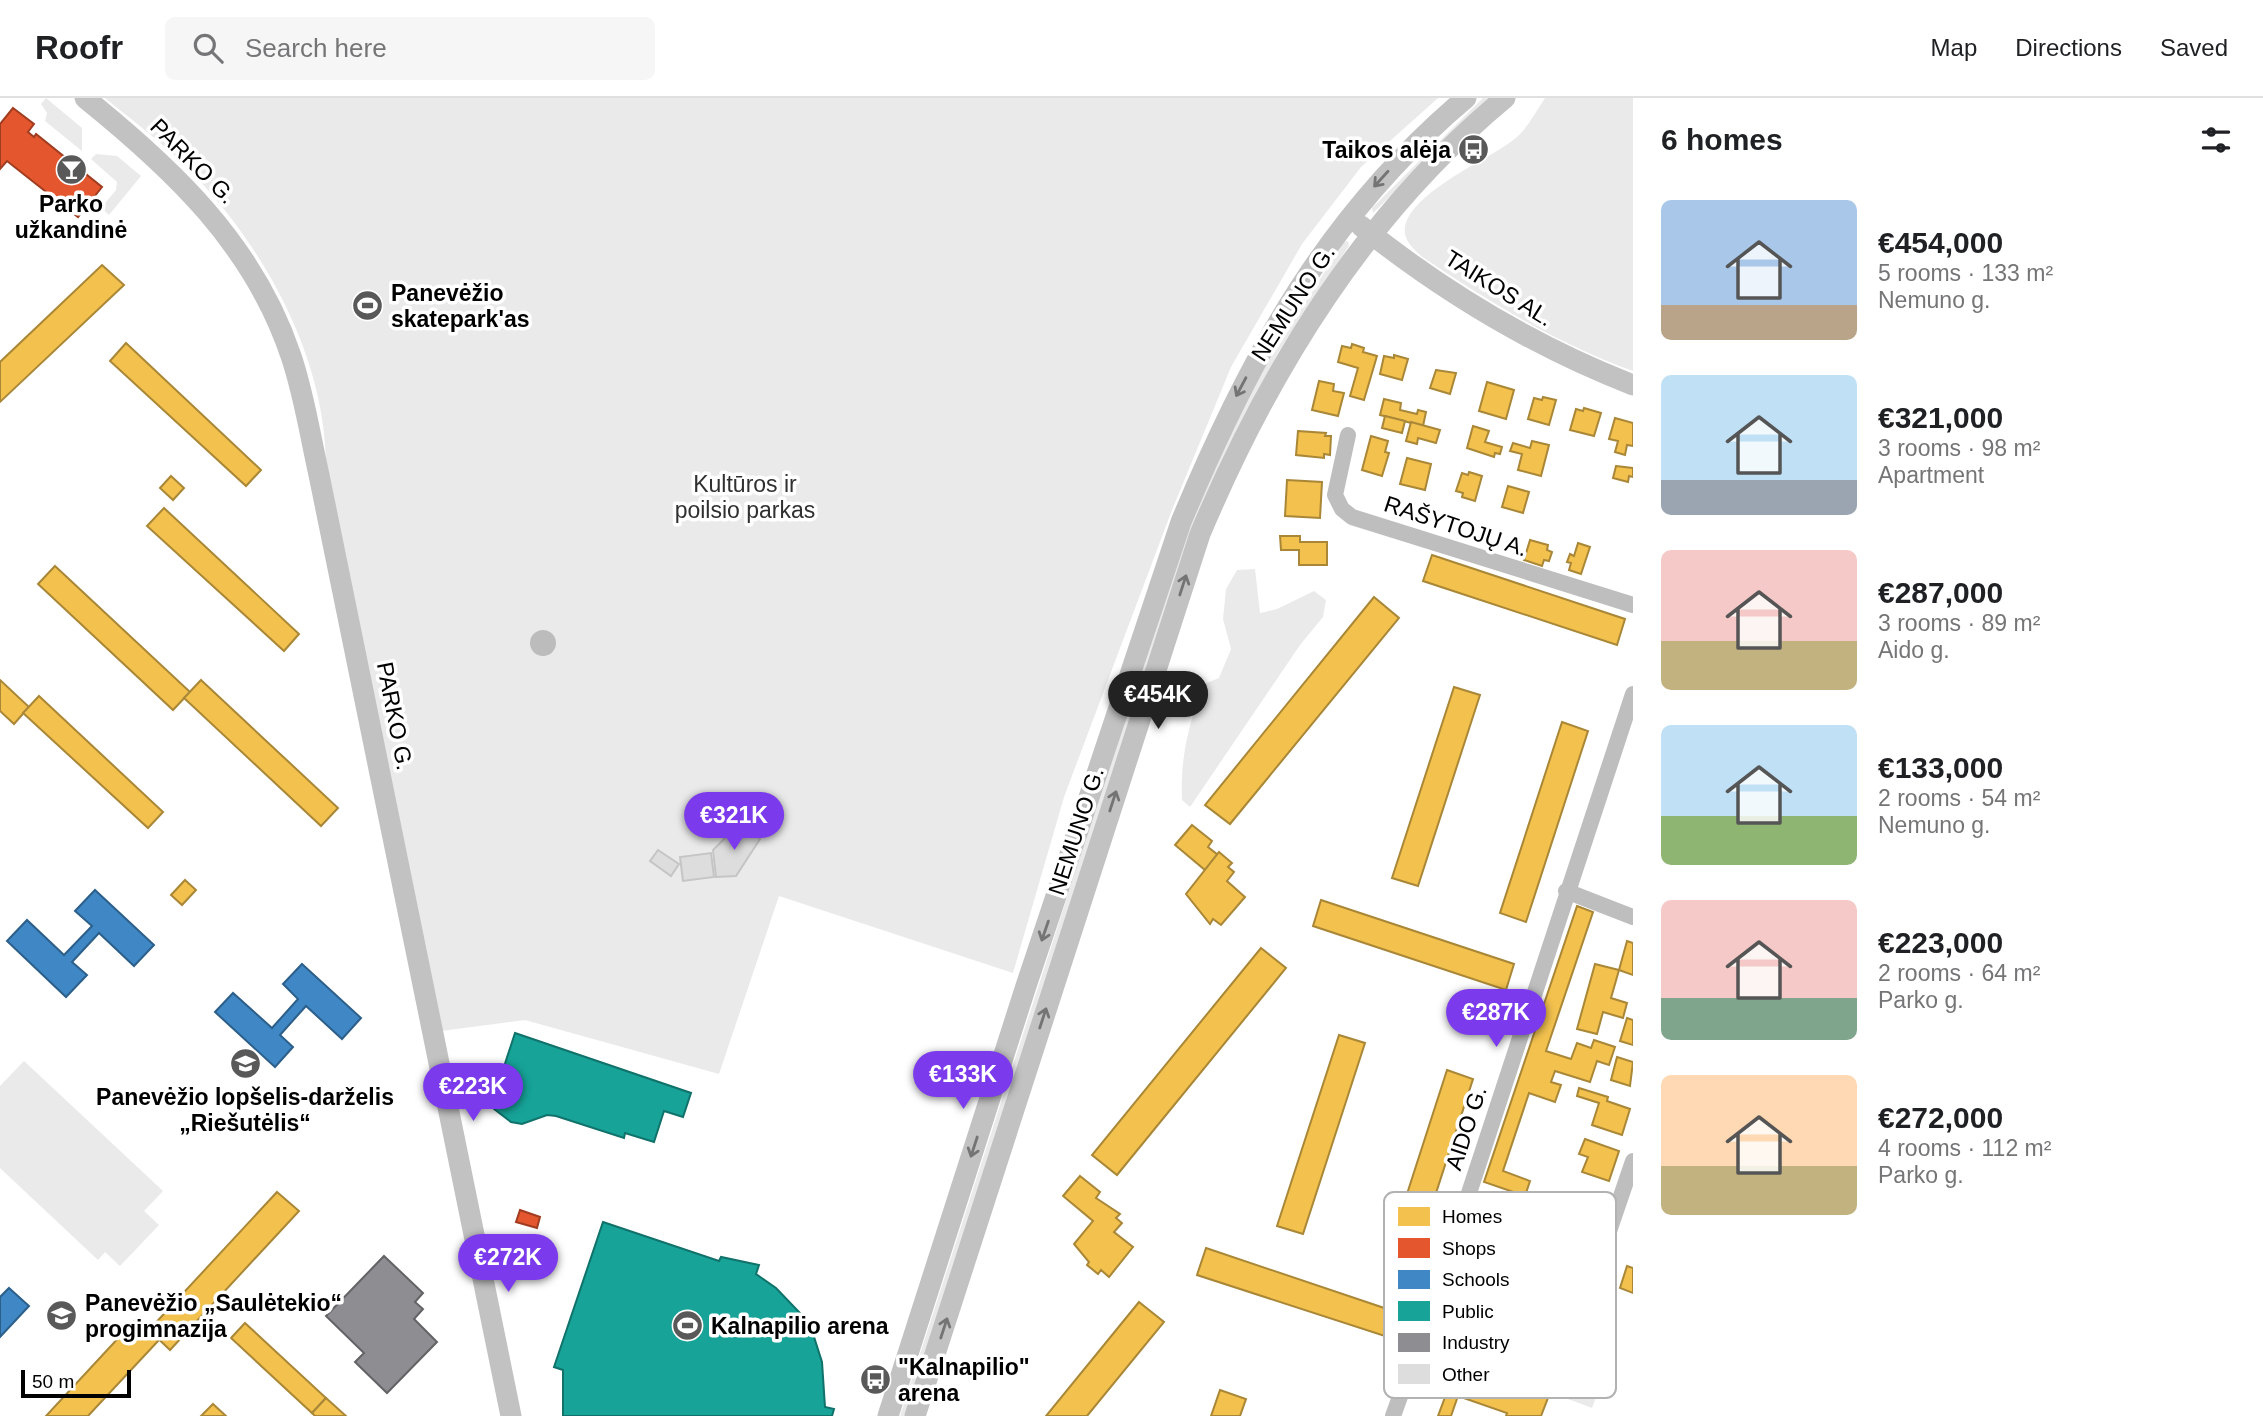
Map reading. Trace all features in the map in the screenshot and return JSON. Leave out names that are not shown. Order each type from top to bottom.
[{"type":"main road","name":"PARKO G.","points":[[85,98],[164,163],[215,218],[254,276],[290,353],[319,475],[511,1416]]},
{"type":"main road","name":"NEMUNO G.","points":[[888,1416],[1026,986],[1181,522],[1245,378],[1277,323],[1349,216],[1400,158],[1466,98]]},
{"type":"main road","name":"NEMUNO G.","points":[[915,1416],[1199,534],[1227,469],[1263,399],[1312,317],[1371,234],[1476,122],[1505,98]]},
{"type":"main road","name":"TAIKOS AL.","points":[[1349,216],[1493,319],[1550,351],[1633,385]]},
{"type":"street","name":"RAŠYTOJŲ A.","points":[[1348,435],[1335,495],[1342,509],[1352,517],[1633,605]]},
{"type":"street","name":"AIDO G.","points":[[1469,1192],[1633,694]]},
{"type":"street","points":[[1566,891],[1633,917]]},
{"type":"street","points":[[1616,1211],[1633,1161]]},
{"type":"street","name":"AIDO G.","points":[[1393,1416],[1399,1398]]},
{"type":"green space","points":[[46,98],[82,128],[82,151],[45,121],[47,113],[41,104]]},
{"type":"green space","name":"Kultūros ir poilsio parkas","points":[[105,98],[1438,98],[1361,167],[1302,244],[1231,367],[1172,510],[1064,797],[1013,973],[779,896],[719,1074],[525,1020],[441,1031],[326,470],[324,430],[316,390],[305,351],[270,276],[223,208],[175,156]]},
{"type":"green space","points":[[1483,98],[1492,98],[1373,213],[1372,208]]},
{"type":"green space","points":[[1545,98],[1633,98],[1633,371],[1577,348],[1498,305],[1421,256],[1406,238],[1407,220],[1416,207],[1447,181],[1517,137]]},
{"type":"green space","points":[[96,154],[117,156],[141,176],[109,215],[101,208],[116,190],[117,182],[91,159]]},
{"type":"green space","points":[[1348,241],[1349,246],[1279,351],[1221,463],[907,1416],[900,1416],[1185,531],[1256,378],[1344,242]]},
{"type":"green space","points":[[1255,569],[1260,613],[1277,609],[1314,591],[1326,600],[1323,617],[1300,645],[1190,807],[1182,800],[1182,784],[1190,727],[1204,684],[1219,678],[1231,649],[1223,619],[1226,589],[1237,570]]},
{"type":"green space","points":[[24,1061],[163,1191],[144,1211],[159,1225],[120,1266],[105,1252],[98,1260],[0,1168],[0,1086]]},
{"type":"green space","points":[[1565,1398],[1596,1398],[1592,1408]]},
{"type":"shaded area","points":[[543,630],[552,634],[556,643],[552,652],[543,656],[534,652],[530,643],[534,634]]},
{"type":"building: Homes","points":[[102,265],[124,285],[0,402],[0,362]]},
{"type":"building: Homes","points":[[126,343],[261,470],[246,486],[110,361]]},
{"type":"building: Homes","points":[[1352,344],[1364,348],[1363,352],[1377,356],[1364,400],[1350,396],[1358,368],[1338,362],[1342,346],[1351,348]]},
{"type":"building: Homes","points":[[1394,355],[1408,359],[1402,380],[1380,374],[1384,356],[1394,358]]},
{"type":"building: Homes","points":[[1436,370],[1456,373],[1450,394],[1430,388]]},
{"type":"building: Homes","points":[[1319,381],[1334,384],[1333,391],[1344,393],[1338,416],[1312,410]]},
{"type":"building: Homes","points":[[1487,382],[1514,390],[1506,419],[1479,411]]},
{"type":"building: Homes","points":[[1543,397],[1556,400],[1549,425],[1528,419],[1534,398],[1542,400]]},
{"type":"building: Homes","points":[[1384,399],[1401,403],[1400,410],[1417,414],[1418,410],[1426,412],[1423,426],[1380,415]]},
{"type":"building: Homes","points":[[1584,408],[1601,413],[1594,436],[1570,430],[1576,409],[1583,411]]},
{"type":"building: Homes","points":[[1385,416],[1405,421],[1402,433],[1382,428]]},
{"type":"building: Homes","points":[[1615,418],[1633,423],[1633,446],[1627,445],[1625,455],[1615,452],[1618,441],[1609,439]]},
{"type":"building: Homes","points":[[1411,422],[1440,430],[1436,443],[1418,438],[1417,444],[1406,441]]},
{"type":"building: Homes","points":[[1473,426],[1489,431],[1485,442],[1502,447],[1500,454],[1495,453],[1494,457],[1467,448]]},
{"type":"building: Homes","points":[[1298,431],[1326,433],[1325,436],[1331,436],[1330,455],[1324,454],[1324,458],[1296,455]]},
{"type":"building: Homes","points":[[1371,436],[1388,441],[1385,452],[1389,453],[1382,476],[1362,470]]},
{"type":"building: Homes","points":[[1532,441],[1549,445],[1541,476],[1518,470],[1522,454],[1510,451],[1513,443],[1530,448]]},
{"type":"building: Homes","points":[[1407,458],[1431,464],[1425,490],[1400,484]]},
{"type":"building: Homes","points":[[1616,466],[1633,468],[1633,477],[1629,476],[1628,482],[1613,478]]},
{"type":"building: Homes","points":[[1469,472],[1482,476],[1475,501],[1462,497],[1463,493],[1456,491],[1462,473],[1468,475]]},
{"type":"building: Homes","points":[[171,476],[184,488],[173,500],[160,488]]},
{"type":"building: Homes","points":[[1287,480],[1322,482],[1320,518],[1285,516]]},
{"type":"building: Homes","points":[[1508,486],[1529,492],[1523,513],[1502,507]]},
{"type":"building: Homes","points":[[164,508],[299,634],[284,651],[147,526]]},
{"type":"building: Homes","points":[[1280,536],[1300,536],[1300,542],[1327,542],[1327,565],[1299,565],[1299,550],[1281,550]]},
{"type":"building: Homes","points":[[1530,540],[1548,545],[1547,550],[1552,552],[1549,561],[1544,560],[1542,566],[1524,560]]},
{"type":"building: Homes","points":[[1578,543],[1590,547],[1581,574],[1569,570],[1571,563],[1567,562],[1570,554],[1574,556]]},
{"type":"building: Homes","points":[[1432,555],[1625,619],[1617,645],[1423,581]]},
{"type":"building: Homes","points":[[55,566],[190,692],[173,710],[38,584]]},
{"type":"building: Homes","points":[[1374,597],[1399,618],[1230,824],[1205,805]]},
{"type":"building: Homes","points":[[0,680],[29,707],[14,724],[0,711]]},
{"type":"building: Homes","points":[[201,680],[338,808],[321,826],[184,698]]},
{"type":"building: Homes","points":[[1454,687],[1480,695],[1418,886],[1392,878]]},
{"type":"building: Homes","points":[[39,696],[163,812],[148,828],[23,713]]},
{"type":"building: Homes","points":[[1562,722],[1588,731],[1526,922],[1500,913]]},
{"type":"building: Homes","points":[[1192,825],[1212,841],[1208,847],[1218,855],[1205,870],[1175,845]]},
{"type":"building: Homes","points":[[1219,852],[1232,863],[1228,867],[1234,872],[1227,881],[1245,897],[1221,925],[1213,919],[1210,924],[1186,894]]},
{"type":"building: Homes","points":[[185,880],[196,890],[182,905],[171,895]]},
{"type":"building: Homes","points":[[1321,900],[1514,964],[1506,990],[1313,926]]},
{"type":"building: Homes","points":[[1577,906],[1593,912],[1546,1051],[1571,1059],[1577,1043],[1591,1048],[1594,1040],[1615,1047],[1609,1065],[1597,1061],[1590,1082],[1555,1071],[1551,1082],[1561,1085],[1555,1102],[1529,1093],[1503,1171],[1530,1181],[1526,1192],[1513,1192],[1484,1182]]},
{"type":"building: Homes","points":[[1627,941],[1633,943],[1633,975],[1619,970]]},
{"type":"building: Homes","points":[[1261,948],[1286,968],[1117,1175],[1092,1155]]},
{"type":"building: Homes","points":[[1595,964],[1619,970],[1611,998],[1627,1003],[1623,1018],[1603,1012],[1597,1034],[1577,1029]]},
{"type":"building: Homes","points":[[1627,1018],[1633,1020],[1633,1045],[1620,1041]]},
{"type":"building: Homes","points":[[1339,1035],[1365,1043],[1303,1234],[1277,1226]]},
{"type":"building: Homes","points":[[1617,1057],[1633,1062],[1630,1086],[1611,1080]]},
{"type":"building: Homes","points":[[1447,1070],[1473,1079],[1436,1192],[1408,1192]]},
{"type":"building: Homes","points":[[1579,1088],[1608,1097],[1607,1101],[1630,1109],[1622,1135],[1592,1125],[1599,1103],[1577,1096]]},
{"type":"building: Homes","points":[[1585,1139],[1619,1151],[1609,1181],[1582,1172],[1588,1157],[1579,1154]]},
{"type":"building: Homes","points":[[1080,1176],[1100,1192],[1096,1198],[1120,1214],[1116,1218],[1122,1223],[1114,1232],[1133,1247],[1109,1277],[1101,1270],[1098,1274],[1087,1265],[1089,1262],[1074,1244],[1093,1221],[1063,1196]]},
{"type":"building: Homes","points":[[277,1192],[299,1211],[170,1350],[149,1330]]},
{"type":"building: Homes","points":[[1206,1248],[1384,1308],[1384,1336],[1197,1275]]},
{"type":"building: Homes","points":[[1627,1266],[1633,1268],[1633,1293],[1620,1288]]},
{"type":"building: Homes","points":[[1139,1302],[1164,1322],[1087,1416],[1046,1416]]},
{"type":"building: Homes","points":[[136,1319],[159,1340],[88,1416],[46,1416]]},
{"type":"building: Homes","points":[[245,1323],[326,1398],[312,1413],[231,1338]]},
{"type":"building: Homes","points":[[1220,1390],[1246,1399],[1240,1416],[1211,1416]]},
{"type":"building: Homes","points":[[326,1398],[346,1416],[315,1416],[312,1413]]},
{"type":"building: Homes","points":[[1445,1398],[1457,1398],[1451,1416],[1438,1416]]},
{"type":"building: Homes","points":[[1464,1398],[1548,1398],[1541,1416],[1506,1416],[1507,1413]]},
{"type":"building: Homes","points":[[213,1404],[226,1416],[201,1416]]},
{"type":"building: Shops","points":[[13,108],[34,124],[28,132],[34,137],[36,134],[102,187],[78,217],[7,161],[0,169],[0,124]]},
{"type":"building: Shops","points":[[520,1210],[540,1217],[537,1228],[516,1222]]},
{"type":"building: Schools","points":[[95,890],[154,945],[134,966],[99,933],[72,962],[87,975],[66,997],[7,941],[27,920],[64,955],[92,926],[75,911]]},
{"type":"building: Schools","points":[[302,964],[361,1018],[342,1039],[306,1006],[280,1035],[293,1047],[275,1067],[215,1012],[233,993],[272,1028],[298,999],[283,984]]},
{"type":"building: Schools","points":[[9,1288],[29,1306],[0,1337],[0,1297]]},
{"type":"building: Public","points":[[515,1033],[691,1093],[683,1117],[664,1111],[654,1142],[625,1133],[624,1138],[556,1116],[547,1115],[522,1124],[511,1122],[494,1109],[489,1091],[496,1091]]},
{"type":"building: Public","name":"Kalnapilio arena","points":[[603,1222],[719,1261],[721,1257],[759,1265],[756,1274],[776,1288],[801,1314],[814,1337],[822,1362],[825,1407],[834,1409],[832,1416],[563,1416],[563,1370],[554,1367]]},
{"type":"building: Industry","points":[[384,1256],[423,1293],[415,1302],[423,1309],[414,1319],[437,1342],[387,1393],[355,1362],[364,1353],[326,1316]]},
{"type":"building: Other","points":[[738,825],[760,839],[736,876],[716,877],[713,850]]},
{"type":"building: Other","points":[[658,850],[679,864],[671,876],[650,861]]},
{"type":"building: Other","points":[[711,853],[714,877],[683,881],[680,857]]},
{"type":"place","name":"Taikos alėja","points":[[1474,150]]},
{"type":"place","name":"Parko užkandinė","points":[[71,170]]},
{"type":"place","name":"Panevėžio skatepark'as","points":[[368,306]]},
{"type":"place","name":"Panevėžio lopšelis-darželis „Riešutėlis“","points":[[245,1063]]},
{"type":"place","name":"Panevėžio „Saulėtekio“ progimnazija","points":[[62,1316]]},
{"type":"place","name":"Kalnapilio arena","points":[[688,1326]]},
{"type":"place","name":"\"Kalnapilio\" arena","points":[[875,1380]]}]
